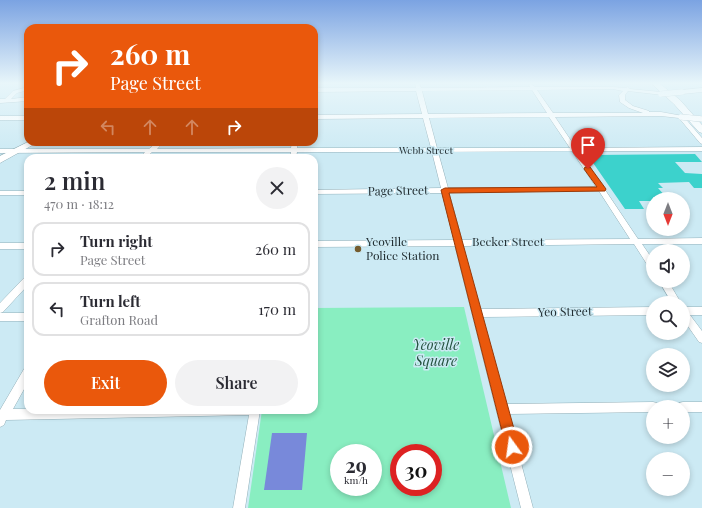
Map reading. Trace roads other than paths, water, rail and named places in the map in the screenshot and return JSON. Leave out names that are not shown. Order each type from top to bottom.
[{"type":"main road","points":[[681,107],[702,130]]},
{"type":"main road","points":[[688,107],[702,123]]},
{"type":"main road","points":[[0,160],[27,146]]},
{"type":"street","points":[[423,107],[528,508]]},
{"type":"street","points":[[545,107],[646,256]]},
{"type":"street","points":[[632,107],[654,113],[702,119]]},
{"type":"street","points":[[318,117],[661,114]]},
{"type":"street","points":[[681,117],[702,142]]},
{"type":"street","points":[[0,118],[24,118]]},
{"type":"street","points":[[147,154],[156,146]]},
{"type":"street","points":[[294,146],[294,154]]},
{"type":"street","name":"Webb Street","points":[[0,151],[434,150],[573,148],[702,149]]},
{"type":"street","name":"Page Street","points":[[318,192],[602,189]]},
{"type":"street","points":[[0,193],[24,193]]},
{"type":"street","name":"Becker Street","points":[[318,244],[702,241]]},
{"type":"street","points":[[0,246],[24,246]]},
{"type":"street","points":[[0,309],[24,283]]},
{"type":"street","points":[[690,311],[702,310]]},
{"type":"street","name":"Yeo Street","points":[[478,313],[646,311]]},
{"type":"street","points":[[0,317],[24,317]]},
{"type":"street","points":[[690,321],[702,339]]},
{"type":"street","points":[[1,417],[24,379]]},
{"type":"street","points":[[503,409],[646,407]]},
{"type":"street","points":[[690,407],[702,407]]},
{"type":"street","points":[[1,417],[109,414]]},
{"type":"street","points":[[239,508],[253,414]]},
{"type":"water","points":[[272,433],[307,433],[302,490],[264,490]]},
{"type":"place","name":"Yeoville Police Station","points":[[358,249]]},
{"type":"park label","name":"Yeoville Square","points":[[436,354]]}]
